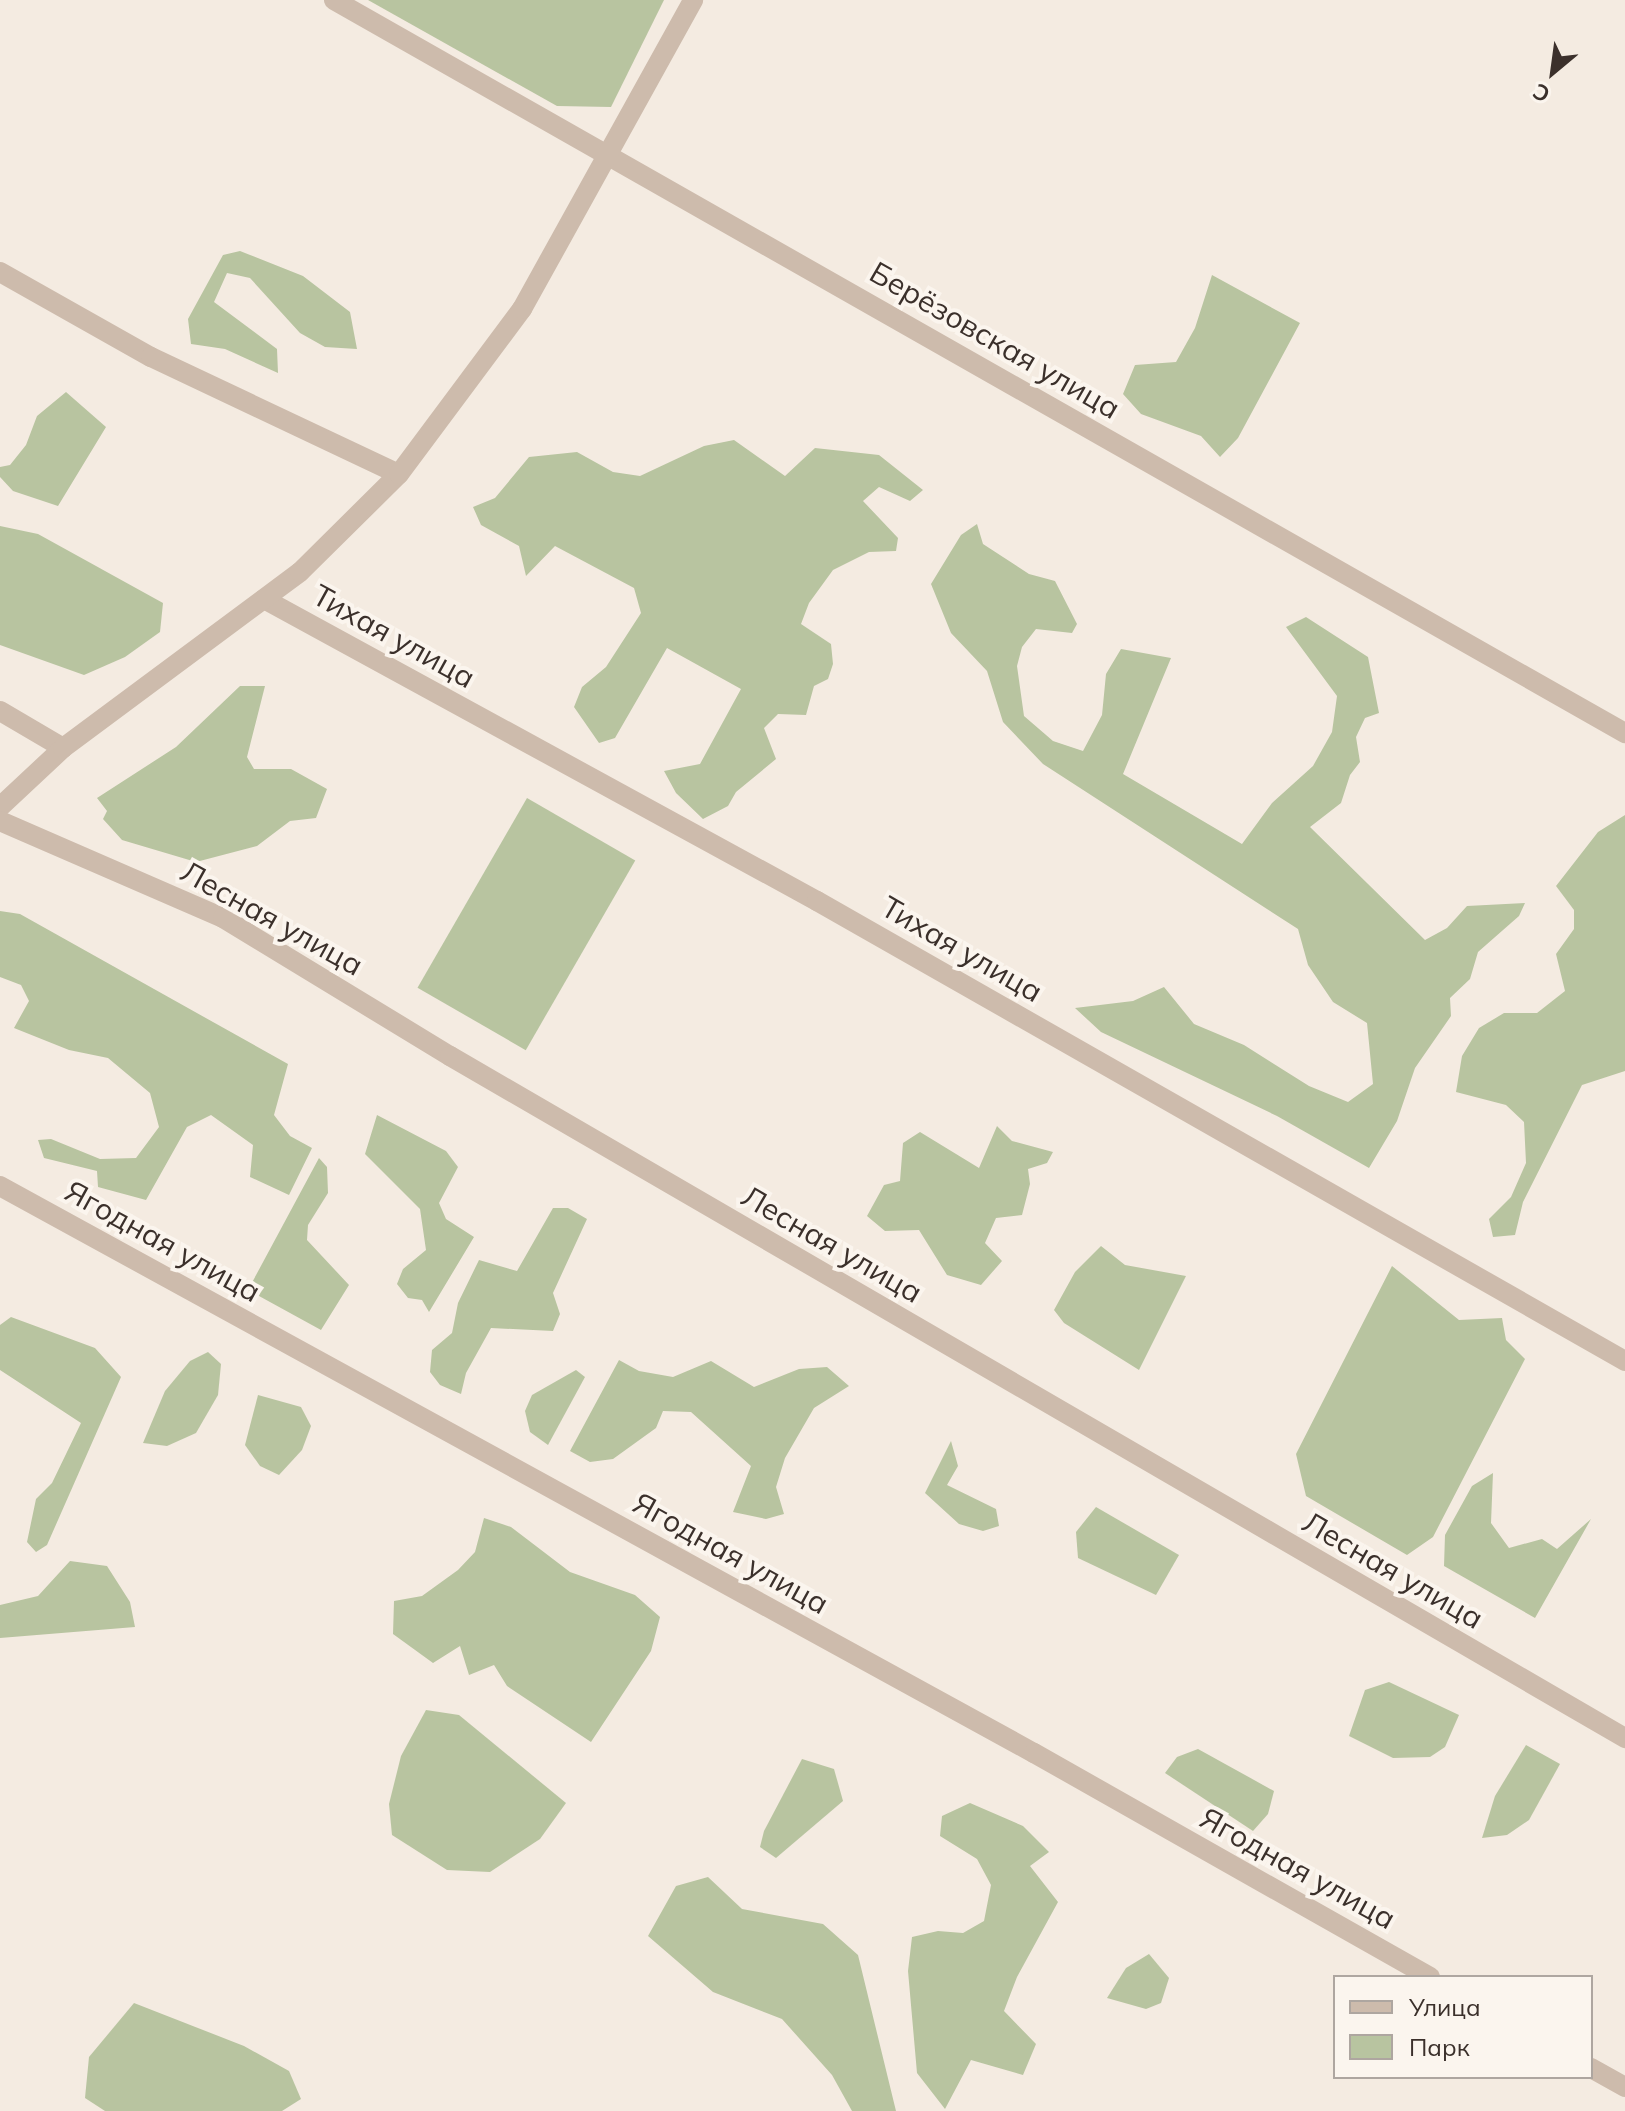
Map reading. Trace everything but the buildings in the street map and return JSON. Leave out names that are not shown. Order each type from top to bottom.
[{"type":"street","name":"Берёзовская улица","points":[[334,0],[608,152],[1625,733]]},
{"type":"street","points":[[0,807],[63,748],[300,572],[399,474],[522,309],[693,0]]},
{"type":"street","points":[[0,272],[151,357],[399,474]]},
{"type":"street","name":"Тихая улица","points":[[264,599],[817,901],[1625,1361]]},
{"type":"street","points":[[0,711],[63,748]]},
{"type":"street","name":"Лесная улица","points":[[0,821],[223,918],[477,1072],[1625,1738]]},
{"type":"street","name":"Ягодная улица","points":[[0,1186],[1034,1753],[1426,1975]]},
{"type":"street","points":[[1593,2069],[1625,2087]]},
{"type":"green space","points":[[368,0],[664,0],[611,107],[557,106]]},
{"type":"green space","points":[[240,251],[303,276],[350,312],[357,349],[325,347],[300,333],[250,278],[227,273],[214,302],[277,349],[278,373],[225,349],[191,344],[188,319],[223,255]]},
{"type":"green space","points":[[1212,275],[1300,323],[1238,438],[1220,457],[1201,436],[1141,414],[1123,394],[1135,365],[1176,362],[1195,328]]},
{"type":"green space","points":[[66,392],[106,427],[58,506],[13,491],[0,477],[0,467],[10,465],[26,445],[37,416]]},
{"type":"green space","points":[[734,440],[785,476],[815,448],[879,455],[923,490],[910,501],[879,487],[863,501],[898,538],[896,551],[869,552],[833,570],[809,603],[801,624],[831,644],[833,664],[828,679],[814,686],[806,715],[778,714],[764,728],[776,759],[736,792],[728,806],[703,819],[676,793],[664,771],[700,764],[741,689],[667,648],[615,738],[599,743],[574,707],[582,687],[606,667],[641,613],[634,588],[555,546],[526,576],[519,546],[481,525],[473,507],[495,498],[529,457],[577,452],[613,472],[640,476],[704,446]]},
{"type":"green space","points":[[977,524],[983,544],[1029,574],[1055,581],[1077,624],[1072,633],[1036,629],[1022,647],[1017,666],[1024,716],[1053,741],[1083,751],[1102,715],[1106,674],[1121,649],[1171,658],[1123,774],[1242,844],[1272,803],[1313,766],[1332,732],[1337,696],[1286,627],[1306,617],[1368,657],[1379,713],[1365,718],[1356,737],[1360,762],[1350,775],[1341,803],[1310,827],[1425,940],[1447,928],[1467,906],[1525,903],[1519,916],[1478,952],[1470,979],[1450,998],[1451,1016],[1415,1068],[1397,1121],[1369,1168],[1277,1116],[1101,1032],[1075,1008],[1133,1001],[1164,987],[1194,1024],[1244,1045],[1309,1086],[1348,1102],[1373,1084],[1367,1023],[1333,1002],[1308,965],[1298,929],[1043,764],[1003,722],[987,671],[951,633],[931,584],[961,535]]},
{"type":"green space","points":[[0,526],[38,534],[163,603],[160,632],[125,657],[84,675],[0,645]]},
{"type":"green space","points":[[240,686],[265,686],[247,757],[254,769],[291,769],[327,789],[316,818],[290,821],[257,846],[196,862],[122,840],[103,819],[107,811],[97,798],[176,747]]},
{"type":"green space","points":[[527,798],[635,860],[526,1050],[418,988]]},
{"type":"green space","points":[[1625,815],[1625,1071],[1582,1085],[1523,1202],[1515,1235],[1493,1237],[1489,1219],[1511,1197],[1526,1163],[1524,1122],[1506,1105],[1456,1092],[1462,1056],[1479,1028],[1504,1013],[1537,1013],[1565,991],[1556,954],[1574,929],[1574,910],[1556,886],[1598,832]]},
{"type":"green space","points":[[0,911],[20,914],[288,1064],[274,1115],[290,1136],[312,1148],[289,1195],[250,1177],[253,1145],[211,1115],[187,1127],[146,1200],[98,1187],[97,1171],[44,1158],[38,1140],[51,1139],[100,1159],[136,1158],[159,1127],[150,1093],[108,1058],[69,1050],[14,1028],[29,1001],[21,985],[0,977]]},
{"type":"green space","points":[[377,1115],[446,1151],[458,1167],[439,1203],[446,1219],[474,1237],[429,1312],[422,1300],[408,1298],[397,1284],[403,1269],[426,1250],[420,1209],[365,1154]]},
{"type":"green space","points":[[997,1126],[1012,1141],[1053,1152],[1047,1163],[1028,1169],[1030,1184],[1022,1215],[996,1218],[985,1243],[1002,1261],[981,1285],[947,1275],[919,1230],[885,1231],[867,1216],[884,1185],[900,1181],[903,1143],[920,1132],[979,1168]]},
{"type":"green space","points":[[319,1158],[327,1167],[328,1193],[308,1225],[307,1240],[349,1285],[321,1330],[248,1290]]},
{"type":"green space","points":[[553,1208],[568,1208],[587,1219],[553,1293],[560,1314],[553,1331],[491,1328],[466,1373],[461,1394],[440,1385],[430,1372],[432,1350],[452,1333],[458,1303],[479,1260],[517,1271]]},
{"type":"green space","points":[[1101,1246],[1125,1265],[1186,1276],[1139,1370],[1064,1323],[1054,1310],[1075,1272]]},
{"type":"green space","points":[[1392,1266],[1459,1320],[1502,1318],[1506,1340],[1525,1359],[1433,1537],[1407,1555],[1306,1496],[1296,1454]]},
{"type":"green space","points":[[11,1317],[95,1348],[121,1377],[47,1545],[36,1552],[27,1542],[36,1499],[52,1483],[81,1423],[0,1370],[0,1325]]},
{"type":"green space","points":[[208,1352],[221,1364],[218,1395],[196,1433],[167,1446],[143,1443],[165,1391],[190,1361]]},
{"type":"green space","points":[[619,1360],[639,1371],[673,1377],[711,1361],[754,1387],[799,1369],[827,1367],[849,1386],[814,1408],[785,1458],[776,1487],[784,1514],[766,1519],[733,1512],[751,1466],[691,1412],[663,1411],[656,1428],[613,1459],[590,1462],[570,1451]]},
{"type":"green space","points":[[576,1370],[585,1377],[548,1445],[530,1432],[525,1411],[532,1395]]},
{"type":"green space","points":[[258,1395],[301,1407],[311,1426],[302,1450],[279,1475],[260,1466],[245,1445]]},
{"type":"green space","points":[[951,1441],[958,1466],[947,1485],[996,1509],[999,1526],[983,1531],[959,1524],[925,1493]]},
{"type":"green space","points":[[1493,1473],[1491,1523],[1509,1548],[1542,1539],[1557,1549],[1591,1519],[1535,1618],[1444,1566],[1445,1535],[1472,1486]]},
{"type":"green space","points":[[1096,1507],[1179,1555],[1156,1595],[1078,1558],[1076,1532]]},
{"type":"green space","points":[[484,1518],[511,1527],[570,1572],[635,1595],[660,1617],[651,1651],[591,1742],[507,1686],[494,1665],[469,1675],[460,1646],[433,1663],[393,1634],[394,1601],[422,1596],[458,1570],[475,1552]]},
{"type":"green space","points":[[70,1561],[107,1566],[130,1602],[135,1627],[0,1638],[0,1605],[38,1596]]},
{"type":"green space","points":[[1389,1682],[1459,1715],[1445,1747],[1430,1757],[1393,1758],[1349,1736],[1365,1690]]},
{"type":"green space","points":[[426,1710],[459,1715],[566,1803],[540,1839],[490,1872],[447,1870],[392,1835],[389,1804],[401,1756]]},
{"type":"green space","points":[[1526,1745],[1560,1764],[1529,1820],[1507,1835],[1482,1838],[1495,1796]]},
{"type":"green space","points":[[1198,1749],[1274,1791],[1268,1814],[1253,1831],[1165,1773],[1177,1757]]},
{"type":"green space","points":[[802,1759],[834,1769],[843,1801],[776,1858],[760,1847],[764,1831]]},
{"type":"green space","points":[[970,1803],[1023,1826],[1049,1852],[1030,1866],[1058,1902],[1017,1977],[1004,2011],[1036,2044],[1023,2075],[971,2060],[945,2109],[917,2073],[908,1971],[912,1937],[938,1931],[963,1933],[984,1921],[991,1885],[977,1859],[940,1836],[942,1816]]},
{"type":"green space","points":[[708,1877],[742,1909],[823,1924],[858,1955],[896,2111],[852,2111],[832,2075],[782,2019],[713,1992],[648,1936],[676,1886]]},
{"type":"green space","points":[[1149,1954],[1169,1978],[1161,2003],[1146,2009],[1107,1998],[1126,1968]]},
{"type":"green space","points":[[134,2003],[244,2046],[289,2071],[301,2099],[282,2111],[105,2111],[85,2098],[89,2057]]}]
